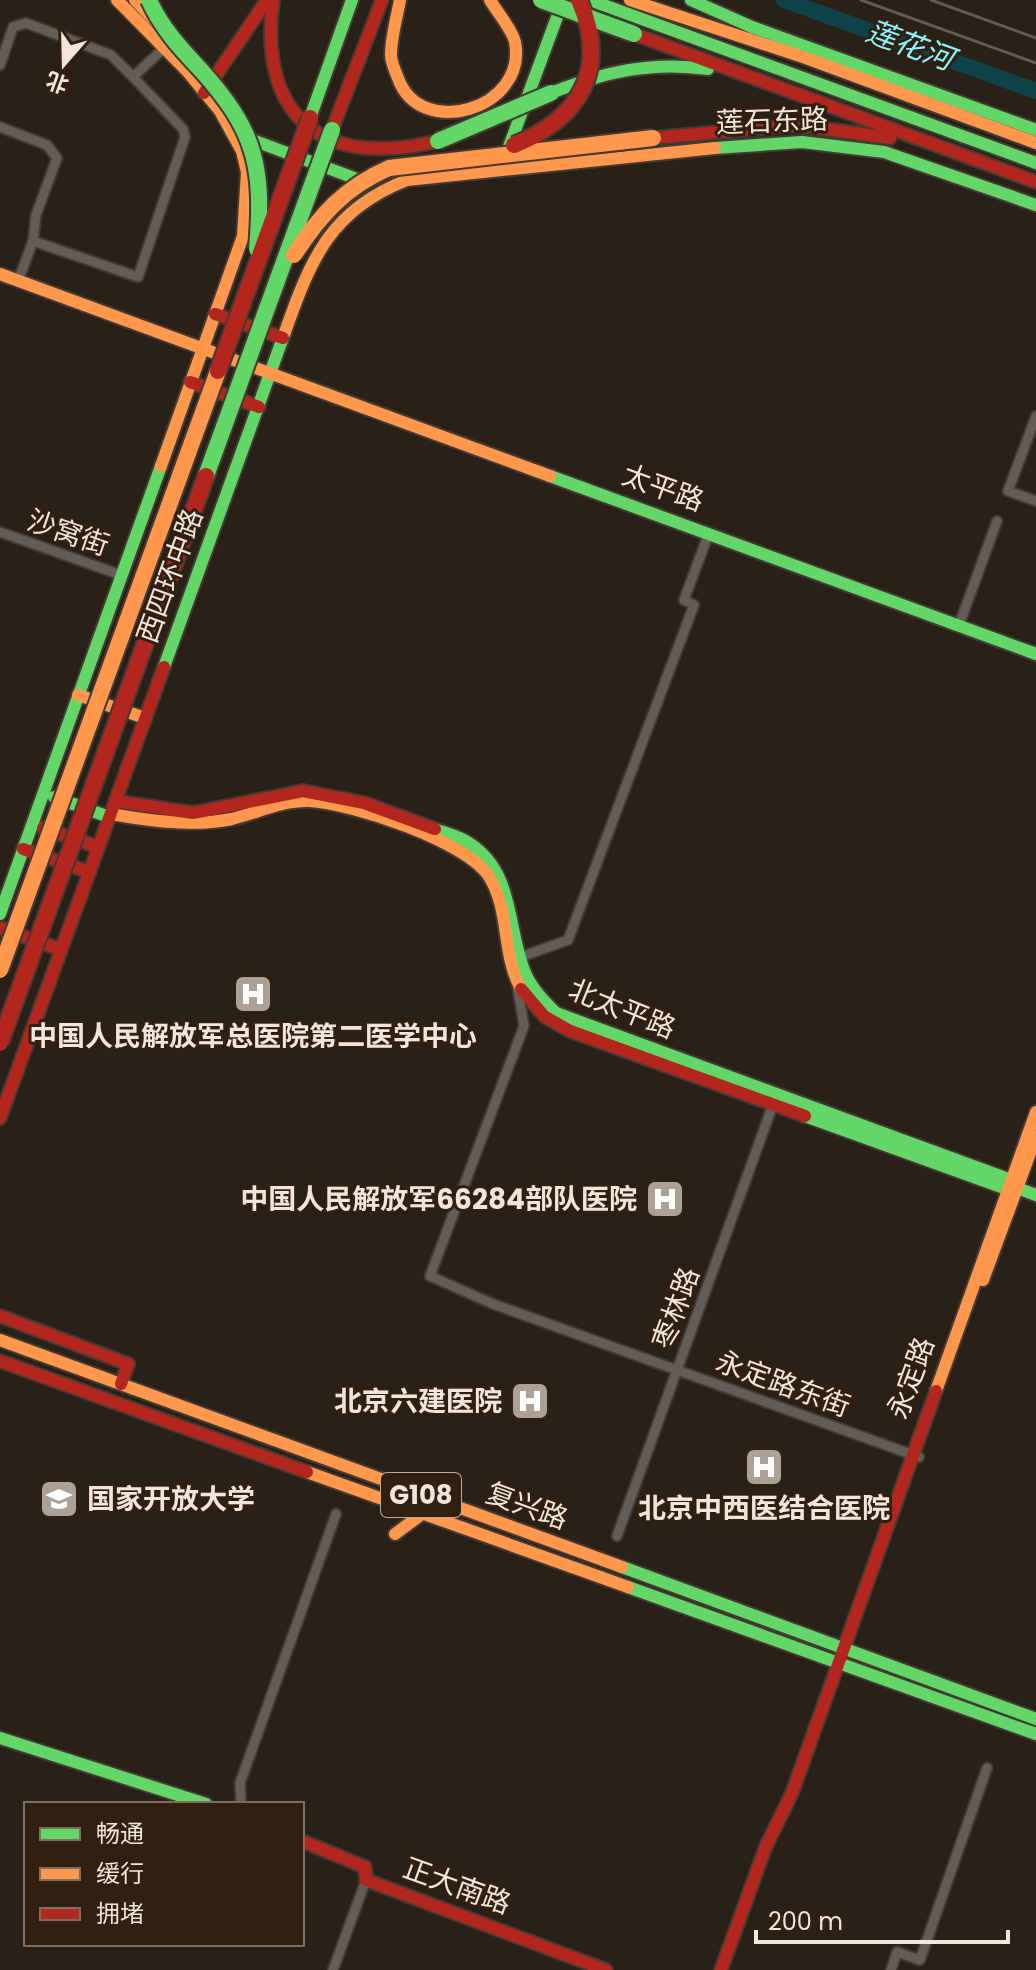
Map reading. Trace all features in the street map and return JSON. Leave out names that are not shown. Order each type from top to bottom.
[{"type":"main road","name":"西四环中路","points":[[0,914],[243,236],[248,206],[246,170],[233,133],[204,93],[117,0]]},
{"type":"main road","points":[[135,0],[236,108],[256,148],[263,192],[254,276]]},
{"type":"main road","points":[[149,0],[165,31]]},
{"type":"main road","points":[[204,93],[270,0]]},
{"type":"main road","points":[[270,0],[269,63],[282,95],[301,120],[337,143],[376,153],[396,153],[438,141],[598,73],[629,65],[688,66],[745,75]]},
{"type":"main road","name":"西四环中路","points":[[0,970],[352,0]]},
{"type":"main road","name":"西四环中路","points":[[0,1043],[382,0]]},
{"type":"main road","points":[[400,2],[388,54],[395,81],[407,96],[427,109],[465,114],[484,108],[502,93],[513,72],[514,34],[490,0]]},
{"type":"main road","points":[[541,0],[637,26]]},
{"type":"main road","points":[[500,170],[563,0]]},
{"type":"main road","points":[[478,156],[530,141],[552,130],[571,113],[589,80],[591,64],[590,27],[579,0]]},
{"type":"main road","points":[[590,0],[637,26]]},
{"type":"main road","points":[[630,0],[806,58],[1036,143]]},
{"type":"main road","points":[[649,0],[686,19]]},
{"type":"main road","points":[[691,0],[752,27],[1036,130]]},
{"type":"main road","name":"莲石东路","points":[[637,26],[745,75],[1036,182]]},
{"type":"main road","name":"莲石东路","points":[[637,26],[1036,163]]},
{"type":"main road","points":[[276,283],[319,215],[361,178],[389,168],[478,156],[798,125],[845,129],[938,147]]},
{"type":"main road","points":[[233,133],[383,188]]},
{"type":"main road","name":"莲石东路","points":[[500,170],[802,142],[884,152],[1036,205]]},
{"type":"main road","name":"西四环中路","points":[[0,1118],[283,338],[322,244],[337,221],[383,188],[435,175],[500,170]]},
{"type":"main road","points":[[0,274],[202,348]]},
{"type":"main road","points":[[215,314],[283,338]]},
{"type":"main road","name":"太平路","points":[[202,348],[1036,654]]},
{"type":"main road","points":[[190,382],[259,407]]},
{"type":"main road","points":[[78,695],[145,718]]},
{"type":"main road","name":"北太平路","points":[[43,793],[112,811],[146,809],[195,813],[287,792],[321,792],[468,842],[486,854],[505,882],[517,982],[529,1004],[557,1025],[1036,1195]]},
{"type":"main road","points":[[32,824],[98,847]]},
{"type":"main road","points":[[23,849],[89,872]]},
{"type":"main road","points":[[0,928],[60,949]]},
{"type":"main road","name":"北太平路","points":[[514,959],[536,996],[556,1013],[775,1100]]},
{"type":"main road","name":"永定路","points":[[721,1970],[766,1846],[792,1793],[843,1655],[1036,1112]]},
{"type":"main road","name":"永定路","points":[[1012,1186],[1036,1137]]},
{"type":"main road","points":[[0,1316],[128,1364],[121,1384]]},
{"type":"main road","name":"复兴路","points":[[0,1340],[843,1655],[1036,1734]]},
{"type":"main road","name":"复兴路","points":[[0,1361],[422,1514],[1036,1719]]},
{"type":"main road","points":[[395,1534],[422,1514]]},
{"type":"main road","points":[[0,1738],[90,1764],[200,1802]]},
{"type":"main road","name":"正大南路","points":[[304,1842],[365,1867],[366,1880],[606,1970]]},
{"type":"street","points":[[0,65],[13,27],[26,23],[111,55],[183,129],[185,137],[138,277],[33,241]]},
{"type":"street","points":[[133,77],[163,49]]},
{"type":"street","points":[[0,127],[47,145],[57,158],[36,215],[33,241],[18,281]]},
{"type":"street","points":[[1036,416],[1008,491],[1036,501]]},
{"type":"street","points":[[959,625],[997,521]]},
{"type":"street","name":"沙窝街","points":[[0,532],[121,575]]},
{"type":"street","points":[[514,959],[568,940],[694,605],[684,600],[709,533]]},
{"type":"street","name":"永定路东街","points":[[517,982],[524,1026],[430,1276],[493,1304],[915,1456]]},
{"type":"street","name":"枣林路","points":[[617,1536],[775,1100]]},
{"type":"street","points":[[241,1802],[240,1783],[336,1514]]},
{"type":"street","points":[[891,1970],[897,1952],[920,1960],[987,1768]]},
{"type":"street","points":[[333,1970],[366,1880]]},
{"type":"waterway","name":"莲花河","points":[[784,0],[1036,91]]},
{"type":"railway","points":[[861,0],[1036,63]]},
{"type":"railway","points":[[931,0],[1036,38]]},
{"type":"traffic: fast","points":[[149,0],[178,45],[219,91],[244,132],[257,172],[257,249]]},
{"type":"traffic: fast","points":[[310,118],[352,0]]},
{"type":"traffic: fast","points":[[541,0],[634,34]]},
{"type":"traffic: fast","points":[[590,0],[1036,163]]},
{"type":"traffic: fast","points":[[691,0],[752,27],[1036,130]]},
{"type":"traffic: fast","points":[[507,152],[563,1]]},
{"type":"traffic: fast","points":[[551,93],[628,70],[667,66],[708,69]]},
{"type":"traffic: fast","points":[[438,141],[551,93]]},
{"type":"traffic: fast","points":[[206,476],[332,130]]},
{"type":"traffic: fast","points":[[247,138],[365,182]]},
{"type":"traffic: fast","points":[[715,148],[802,142],[884,152],[1036,205]]},
{"type":"traffic: fast","points":[[164,667],[285,332]]},
{"type":"traffic: fast","points":[[0,914],[161,466]]},
{"type":"traffic: fast","points":[[550,476],[1036,654]]},
{"type":"traffic: fast","points":[[54,797],[109,817]]},
{"type":"traffic: fast","points":[[435,829],[469,843],[484,855],[495,870],[508,903],[526,975],[556,1013],[1011,1180],[1017,1188]]},
{"type":"traffic: fast","points":[[805,1116],[1007,1189],[1017,1188],[1036,1195]]},
{"type":"traffic: fast","points":[[622,1567],[1036,1719]]},
{"type":"traffic: fast","points":[[628,1587],[1036,1734]]},
{"type":"traffic: fast","points":[[0,1738],[200,1802]]},
{"type":"traffic: slow","points":[[117,0],[187,71],[220,111],[242,151],[247,172],[243,236],[161,466]]},
{"type":"traffic: slow","points":[[135,0],[159,25]]},
{"type":"traffic: slow","points":[[400,0],[393,34],[392,64],[410,97],[427,108],[448,112],[470,109],[489,99],[505,85],[515,65],[515,42],[490,0]]},
{"type":"traffic: slow","points":[[630,0],[806,58],[1036,143]]},
{"type":"traffic: slow","points":[[294,255],[314,227],[346,193],[389,168],[653,138]]},
{"type":"traffic: slow","points":[[285,332],[315,260],[341,222],[359,206],[407,180],[715,148]]},
{"type":"traffic: slow","points":[[0,274],[550,476]]},
{"type":"traffic: slow","points":[[0,970],[218,371]]},
{"type":"traffic: slow","points":[[78,695],[145,718]]},
{"type":"traffic: slow","points":[[111,814],[156,821],[202,823],[309,801],[352,809],[407,826],[458,851],[478,864],[490,878],[501,905],[511,962],[521,989]]},
{"type":"traffic: slow","points":[[936,1391],[1036,1112]]},
{"type":"traffic: slow","points":[[983,1280],[1036,1137]]},
{"type":"traffic: slow","points":[[0,1340],[622,1567]]},
{"type":"traffic: slow","points":[[307,1472],[628,1587]]},
{"type":"traffic: slow","points":[[395,1534],[422,1514]]},
{"type":"traffic: jam","points":[[204,93],[267,0]]},
{"type":"traffic: jam","points":[[273,0],[271,41],[276,76],[289,104],[307,126],[332,140],[362,148],[398,148],[438,141]]},
{"type":"traffic: jam","points":[[332,130],[382,0]]},
{"type":"traffic: jam","points":[[514,145],[557,121],[583,88],[591,48],[588,25],[579,0]]},
{"type":"traffic: jam","points":[[634,34],[1036,182]]},
{"type":"traffic: jam","points":[[218,371],[310,118]]},
{"type":"traffic: jam","points":[[653,138],[798,125],[890,138]]},
{"type":"traffic: jam","points":[[215,314],[283,338]]},
{"type":"traffic: jam","points":[[190,382],[259,407]]},
{"type":"traffic: jam","points":[[0,1043],[206,476]]},
{"type":"traffic: jam","points":[[0,1118],[164,667]]},
{"type":"traffic: jam","points":[[115,801],[193,813],[303,791],[364,803],[435,829]]},
{"type":"traffic: jam","points":[[43,828],[98,847]]},
{"type":"traffic: jam","points":[[23,849],[89,872]]},
{"type":"traffic: jam","points":[[0,928],[60,949]]},
{"type":"traffic: jam","points":[[521,989],[544,1016],[570,1031],[805,1116]]},
{"type":"traffic: jam","points":[[0,1316],[128,1364]]},
{"type":"traffic: jam","points":[[0,1361],[307,1472]]},
{"type":"traffic: jam","points":[[121,1384],[128,1364]]},
{"type":"traffic: jam","points":[[721,1970],[766,1846],[792,1793],[936,1391]]},
{"type":"traffic: jam","points":[[304,1842],[365,1867],[366,1880],[606,1970]]},
{"type":"place","name":"中国人民解放军总医院第二医学中心","points":[[253,994]]},
{"type":"place","name":"中国人民解放军66284部队医院","points":[[665,1199]]},
{"type":"place","name":"北京六建医院","points":[[530,1401]]},
{"type":"place","name":"北京中西医结合医院","points":[[764,1467]]},
{"type":"place","name":"国家开放大学","points":[[59,1499]]}]
